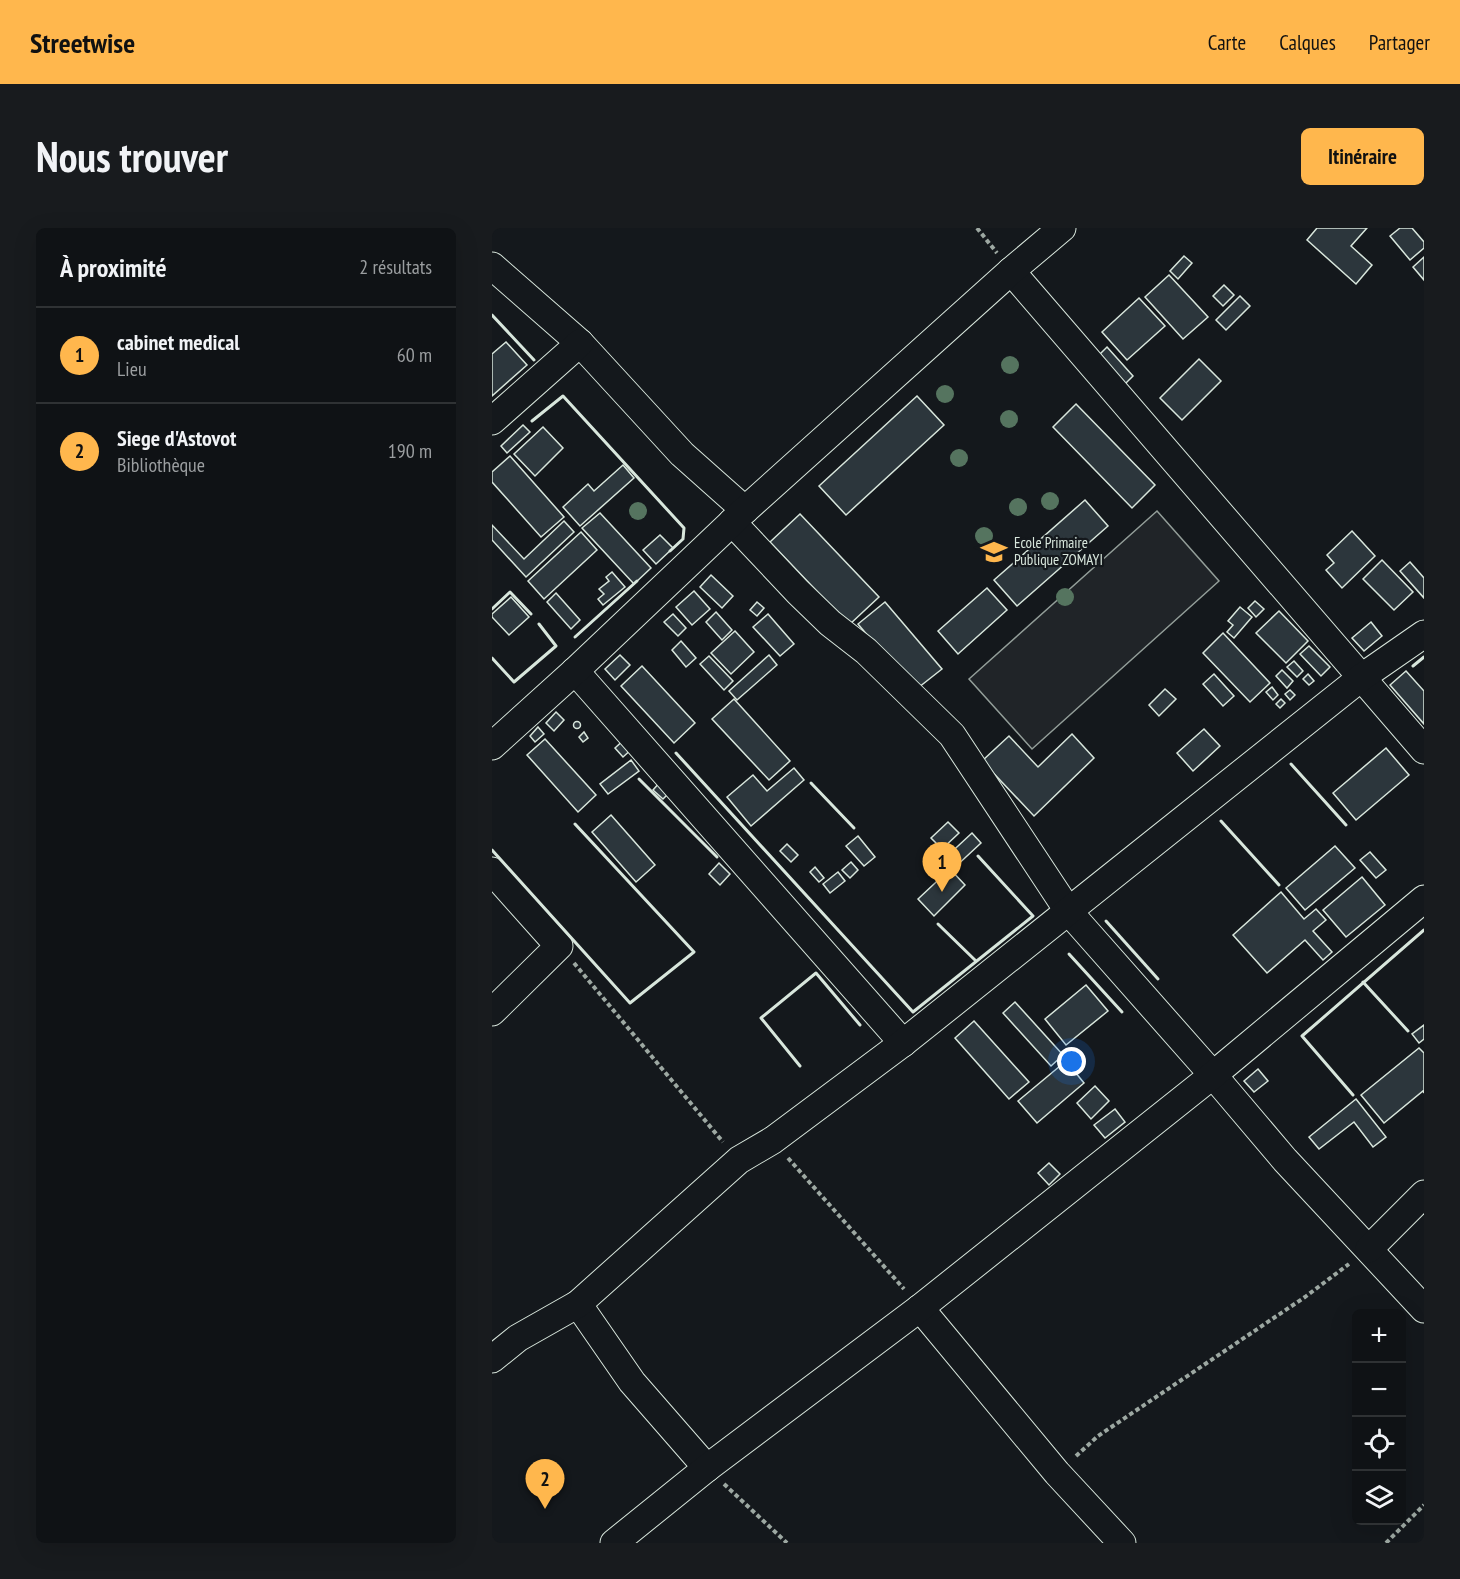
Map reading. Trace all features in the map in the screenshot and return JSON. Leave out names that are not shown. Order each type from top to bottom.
[{"type":"street","points":[[492,746],[575,671],[738,516],[1062,228]]},
{"type":"street","points":[[492,266],[580,343],[738,516],[814,608],[866,651],[952,735],[1069,912],[1285,1160],[1424,1309]]},
{"type":"street","points":[[1011,271],[1424,750]]},
{"type":"street","points":[[492,421],[580,343]]},
{"type":"street","points":[[492,1359],[518,1338],[578,1304],[739,1161],[773,1140],[903,1043],[1362,677],[1424,634]]},
{"type":"street","points":[[575,671],[903,1043]]},
{"type":"street","points":[[492,871],[559,946],[492,1012]]},
{"type":"street","points":[[614,1543],[707,1468],[920,1308],[1213,1075],[1424,899]]},
{"type":"street","points":[[1369,1249],[1424,1194]]},
{"type":"street","points":[[578,1304],[632,1382],[707,1468]]},
{"type":"street","points":[[920,1308],[1057,1473],[1122,1543]]},
{"type":"path","points":[[559,946],[739,1161]]},
{"type":"path","points":[[773,1140],[920,1308]]},
{"type":"path","points":[[1057,1473],[1098,1436],[1305,1297],[1369,1249]]},
{"type":"path","points":[[707,1468],[787,1543]]},
{"type":"path","points":[[1386,1543],[1424,1505]]},
{"type":"shaded area","points":[[1157,511],[1219,581],[1032,749],[969,679]]},
{"type":"building","points":[[1317,228],[1367,228],[1351,246],[1372,265],[1356,284],[1307,240]]},
{"type":"building","points":[[1400,228],[1412,228],[1424,242],[1424,248],[1410,260],[1390,236]]},
{"type":"building","points":[[1184,256],[1192,263],[1178,279],[1170,271]]},
{"type":"building","points":[[1424,257],[1424,280],[1413,267]]},
{"type":"building","points":[[1169,275],[1208,317],[1183,339],[1145,297]]},
{"type":"building","points":[[1224,285],[1234,295],[1223,306],[1213,296]]},
{"type":"building","points":[[1240,296],[1250,306],[1226,330],[1216,320]]},
{"type":"building","points":[[1139,298],[1165,326],[1127,360],[1102,332]]},
{"type":"building","points":[[506,342],[527,365],[492,396],[492,354]]},
{"type":"building","points":[[1107,347],[1133,376],[1125,384],[1099,355]]},
{"type":"building","points":[[1199,359],[1221,381],[1182,420],[1160,398]]},
{"type":"building","points":[[917,396],[944,425],[846,515],[819,486]]},
{"type":"building","points":[[1076,404],[1155,485],[1132,508],[1053,427]]},
{"type":"building","points":[[523,425],[530,432],[507,453],[501,446]]},
{"type":"building","points":[[543,427],[563,448],[535,476],[514,454]]},
{"type":"building","points":[[510,456],[564,517],[541,537],[492,482],[492,472]]},
{"type":"building","points":[[623,465],[634,478],[580,526],[563,507],[588,484],[594,491]]},
{"type":"building","points":[[1085,500],[1108,526],[1017,606],[994,580]]},
{"type":"building","points":[[600,513],[651,568],[634,584],[582,528]]},
{"type":"building","points":[[800,514],[879,597],[849,625],[770,542]]},
{"type":"building","points":[[564,521],[574,532],[526,577],[492,540],[492,525],[524,559]]},
{"type":"building","points":[[1352,531],[1375,556],[1342,588],[1326,570],[1334,563],[1327,555]]},
{"type":"building","points":[[581,532],[597,550],[544,599],[528,581]]},
{"type":"building","points":[[660,535],[673,548],[656,564],[643,550]]},
{"type":"building","points":[[1382,560],[1413,592],[1394,610],[1363,579]]},
{"type":"building","points":[[1410,562],[1424,578],[1424,598],[1400,571]]},
{"type":"building","points":[[612,572],[625,587],[603,605],[598,599],[604,594],[599,589],[609,581],[606,577]]},
{"type":"building","points":[[711,575],[733,596],[722,608],[700,587]]},
{"type":"building","points":[[987,588],[1007,610],[958,654],[938,631]]},
{"type":"building","points":[[694,591],[710,609],[692,625],[676,607]]},
{"type":"building","points":[[556,593],[580,620],[571,629],[547,602]]},
{"type":"building","points":[[511,597],[529,617],[509,635],[492,617],[492,614]]},
{"type":"building","points":[[1255,601],[1264,609],[1256,617],[1248,608]]},
{"type":"building","points":[[757,602],[764,608],[757,616],[750,610]]},
{"type":"building","points":[[885,602],[942,669],[914,691],[858,624]]},
{"type":"building","points":[[1240,607],[1252,617],[1234,638],[1227,632],[1233,625],[1228,621]]},
{"type":"building","points":[[1279,611],[1308,641],[1286,663],[1256,633]]},
{"type":"building","points":[[716,612],[732,630],[722,640],[706,622]]},
{"type":"building","points":[[673,614],[686,628],[678,636],[664,622]]},
{"type":"building","points":[[768,614],[794,644],[780,656],[753,627]]},
{"type":"building","points":[[1371,622],[1382,636],[1364,651],[1352,638]]},
{"type":"building","points":[[735,631],[754,652],[731,674],[711,653]]},
{"type":"building","points":[[1223,633],[1270,683],[1250,702],[1203,653]]},
{"type":"building","points":[[681,641],[696,658],[686,667],[672,650]]},
{"type":"building","points":[[1309,646],[1330,667],[1321,676],[1300,654]]},
{"type":"building","points":[[620,655],[630,665],[615,680],[605,669]]},
{"type":"building","points":[[769,655],[777,665],[737,700],[729,691]]},
{"type":"building","points":[[709,656],[733,681],[724,690],[700,664]]},
{"type":"building","points":[[1294,661],[1303,671],[1297,677],[1287,667]]},
{"type":"building","points":[[642,666],[695,723],[674,743],[621,686]]},
{"type":"building","points":[[1282,670],[1293,681],[1287,688],[1276,676]]},
{"type":"building","points":[[1406,671],[1424,691],[1424,724],[1390,685]]},
{"type":"building","points":[[1214,674],[1234,696],[1223,706],[1203,684]]},
{"type":"building","points":[[1308,674],[1314,681],[1309,685],[1303,679]]},
{"type":"building","points":[[1272,687],[1278,695],[1273,700],[1266,692]]},
{"type":"building","points":[[1165,689],[1176,699],[1159,716],[1149,705]]},
{"type":"building","points":[[1290,690],[1295,695],[1290,700],[1285,694]]},
{"type":"building","points":[[734,699],[790,761],[769,780],[712,719]]},
{"type":"building","points":[[1281,699],[1285,703],[1280,708],[1276,704]]},
{"type":"building","points":[[556,712],[564,720],[554,731],[546,723]]},
{"type":"building","points":[[577,721],[581,725],[577,729],[573,725]]},
{"type":"building","points":[[538,727],[544,734],[535,742],[530,736]]},
{"type":"building","points":[[1204,729],[1220,746],[1193,771],[1177,753]]},
{"type":"building","points":[[584,732],[588,738],[583,742],[579,737]]},
{"type":"building","points":[[1072,734],[1094,758],[1034,816],[982,761],[1009,736],[1038,767]]},
{"type":"building","points":[[626,738],[633,748],[623,757],[615,748]]},
{"type":"building","points":[[545,739],[596,795],[578,812],[527,755]]},
{"type":"building","points":[[1386,748],[1409,775],[1356,820],[1333,793]]},
{"type":"building","points":[[631,760],[639,771],[608,794],[600,784]]},
{"type":"building","points":[[794,768],[804,780],[751,826],[727,797],[753,775],[767,791]]},
{"type":"building","points":[[660,782],[670,792],[663,799],[653,790]]},
{"type":"building","points":[[611,815],[655,865],[636,882],[592,832]]},
{"type":"building","points":[[948,822],[959,833],[942,849],[931,838]]},
{"type":"building","points":[[972,833],[981,843],[953,869],[944,859]]},
{"type":"building","points":[[858,836],[875,857],[864,866],[846,846]]},
{"type":"building","points":[[787,844],[798,855],[791,862],[780,851]]},
{"type":"building","points":[[1335,846],[1355,868],[1305,910],[1286,888]]},
{"type":"building","points":[[1370,852],[1386,870],[1376,878],[1360,860]]},
{"type":"building","points":[[851,862],[858,870],[850,878],[842,870]]},
{"type":"building","points":[[719,863],[730,874],[720,885],[709,874]]},
{"type":"building","points":[[815,867],[824,878],[819,882],[810,872]]},
{"type":"building","points":[[950,869],[965,885],[934,916],[918,899]]},
{"type":"building","points":[[838,872],[845,881],[830,893],[823,884]]},
{"type":"building","points":[[1362,877],[1385,905],[1346,937],[1323,910]]},
{"type":"building","points":[[1281,892],[1304,919],[1316,909],[1326,920],[1313,931],[1332,952],[1323,960],[1305,940],[1267,973],[1233,935]]},
{"type":"building","points":[[1086,985],[1108,1011],[1066,1045],[1045,1019]]},
{"type":"building","points":[[1015,1002],[1063,1055],[1051,1066],[1003,1013]]},
{"type":"building","points":[[974,1021],[1029,1082],[1009,1099],[955,1038]]},
{"type":"building","points":[[1424,1025],[1424,1039],[1419,1043],[1412,1034]]},
{"type":"building","points":[[1419,1048],[1424,1053],[1424,1093],[1423,1091],[1384,1123],[1361,1095]]},
{"type":"building","points":[[1066,1061],[1084,1083],[1037,1123],[1018,1101]]},
{"type":"building","points":[[1258,1069],[1268,1081],[1254,1092],[1244,1081]]},
{"type":"building","points":[[1095,1086],[1109,1101],[1091,1119],[1077,1103]]},
{"type":"building","points":[[1356,1099],[1386,1137],[1373,1147],[1354,1122],[1319,1149],[1309,1137]]},
{"type":"building","points":[[1115,1109],[1125,1122],[1105,1138],[1094,1125]]},
{"type":"building","points":[[1049,1163],[1060,1174],[1049,1185],[1038,1173]]},
{"type":"wall","points":[[492,315],[534,360]]},
{"type":"wall","points":[[532,421],[563,396],[684,528],[683,539],[670,551]]},
{"type":"wall","points":[[575,637],[637,581]]},
{"type":"wall","points":[[492,609],[510,592],[531,614]]},
{"type":"wall","points":[[492,658],[514,682],[556,646],[539,624]]},
{"type":"wall","points":[[1413,666],[1424,657]]},
{"type":"wall","points":[[676,753],[913,1012],[1033,916],[978,856]]},
{"type":"wall","points":[[1291,764],[1346,825]]},
{"type":"wall","points":[[639,779],[717,857]]},
{"type":"wall","points":[[811,783],[854,828]]},
{"type":"wall","points":[[1221,821],[1279,885]]},
{"type":"wall","points":[[492,850],[630,1003],[694,952],[575,824]]},
{"type":"wall","points":[[1106,921],[1158,979]]},
{"type":"wall","points":[[938,924],[976,961]]},
{"type":"wall","points":[[1353,1095],[1302,1036],[1424,930]]},
{"type":"wall","points":[[1069,954],[1122,1012]]},
{"type":"wall","points":[[800,1066],[761,1018],[816,973],[860,1025]]},
{"type":"wall","points":[[1363,982],[1408,1031]]},
{"type":"place","name":"Ecole Primaire Publique ZOMAYI","points":[[994,552]]},
{"type":"place","name":"cabinet medical","points":[[942,892]]},
{"type":"place","name":"Siege d'Astovot","points":[[545,1509]]}]
